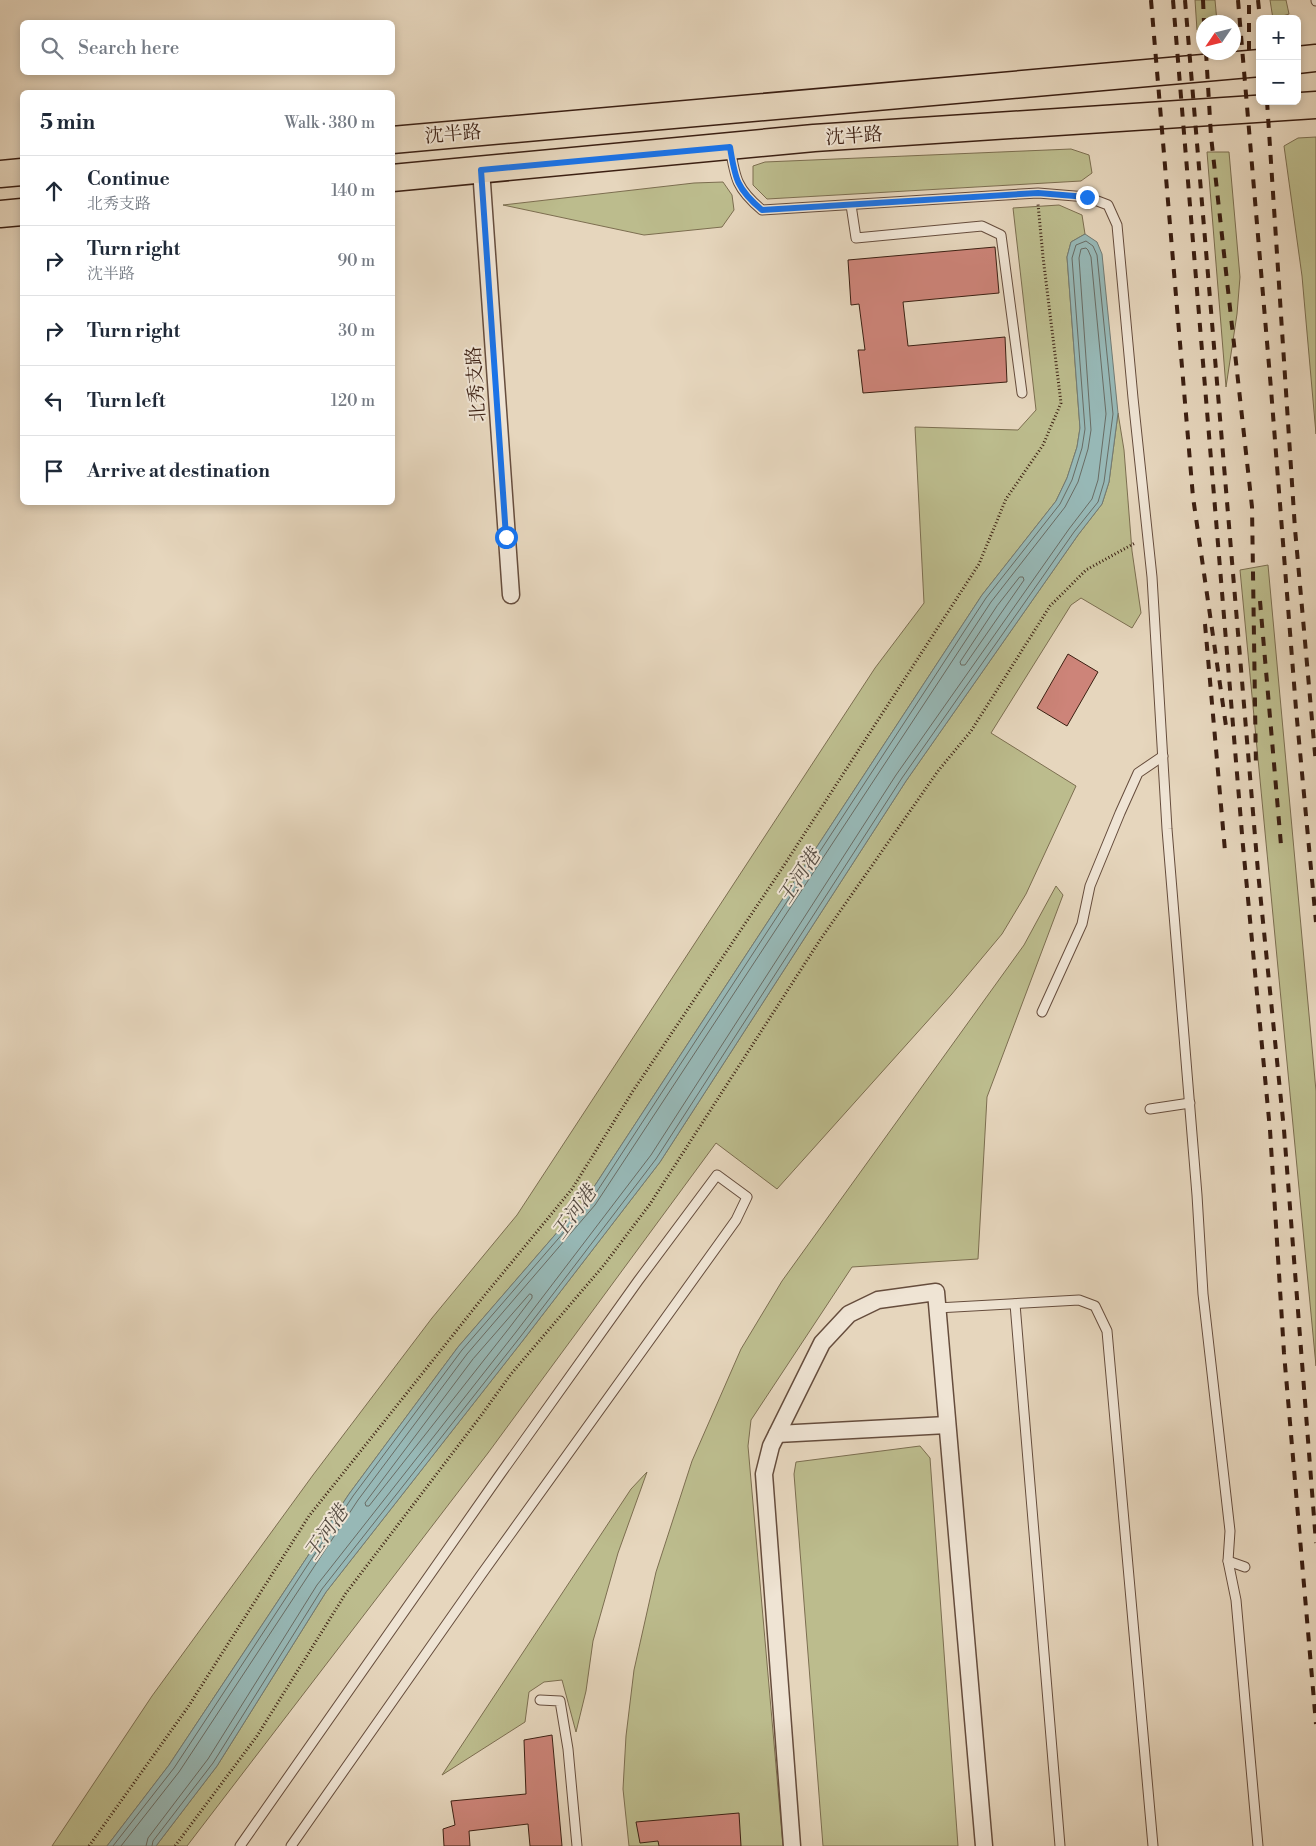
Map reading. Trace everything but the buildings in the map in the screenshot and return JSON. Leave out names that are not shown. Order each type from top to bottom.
[{"type":"main road","points":[[1301,60],[1316,58]]},
{"type":"main road","name":"沈半路","points":[[395,140],[1256,63]]},
{"type":"main road","name":"沈半路","points":[[395,178],[814,138],[1316,105]]},
{"type":"main road","points":[[0,174],[20,172]]},
{"type":"main road","points":[[0,214],[20,212]]},
{"type":"street","name":"北秀支路","points":[[481,170],[511,595]]},
{"type":"street","points":[[792,1846],[764,1474],[771,1446],[822,1343],[849,1314],[878,1300],[936,1292],[984,1846]]},
{"type":"street","points":[[777,1434],[947,1425]]},
{"type":"lane","points":[[730,147],[734,173],[745,196],[762,210],[1038,193],[1087,197],[1101,202],[1108,205],[1117,225],[1152,577],[1163,756],[1203,1294],[1230,1531],[1228,1561],[1236,1600],[1258,1846]]},
{"type":"lane","points":[[851,205],[856,238],[982,226],[1001,235],[1022,393]]},
{"type":"lane","points":[[1042,1012],[1082,924],[1090,886],[1138,773],[1163,756]]},
{"type":"lane","points":[[1150,1109],[1190,1103]]},
{"type":"lane","points":[[240,1846],[499,1476],[638,1281],[717,1175],[747,1197],[736,1220],[487,1567],[291,1846]]},
{"type":"lane","points":[[937,1308],[1079,1300],[1095,1306],[1108,1331],[1153,1846]]},
{"type":"lane","points":[[1015,1304],[1060,1846]]},
{"type":"lane","points":[[1228,1561],[1245,1567]]},
{"type":"lane","points":[[540,1700],[560,1701],[568,1749],[577,1846]]},
{"type":"path","points":[[88,1846],[188,1707],[308,1516],[572,1189],[633,1092],[781,870],[979,564],[1006,499],[1043,445],[1061,403],[1042,257],[1038,193]]},
{"type":"path","points":[[175,1846],[258,1736],[346,1594],[511,1374],[604,1265],[650,1204],[820,940],[938,771],[971,730],[1050,606],[1086,570],[1148,536]]},
{"type":"green space","points":[[1195,0],[1215,0],[1216,15],[1196,15]]},
{"type":"green space","points":[[1270,0],[1286,0],[1289,14],[1272,15]]},
{"type":"green space","points":[[1316,137],[1316,434],[1302,276],[1284,146],[1298,138]]},
{"type":"green space","points":[[1071,149],[1089,155],[1092,173],[1081,181],[767,199],[753,185],[753,166],[765,162]]},
{"type":"green space","points":[[1207,152],[1229,152],[1240,277],[1237,314],[1226,387]]},
{"type":"green space","points":[[723,182],[732,195],[734,210],[722,227],[644,235],[503,205],[694,183]]},
{"type":"green space","points":[[1059,205],[1082,215],[1085,234],[1071,242],[1067,257],[1080,428],[1077,447],[1067,478],[1056,501],[982,595],[586,1199],[458,1347],[349,1494],[169,1765],[107,1846],[52,1846],[152,1696],[313,1475],[432,1318],[517,1215],[875,668],[924,603],[915,427],[1018,430],[1036,410],[1013,208]]},
{"type":"green space","points":[[1118,413],[1124,450],[1132,551],[1141,613],[1132,628],[1081,598],[1071,605],[991,733],[1076,786],[1026,894],[1002,934],[951,995],[777,1189],[716,1143],[488,1453],[187,1846],[156,1846],[217,1766],[326,1592],[660,1162],[906,781],[1078,535],[1102,504],[1109,482]]},
{"type":"green space","points":[[1268,565],[1316,1091],[1316,1366],[1240,570]]},
{"type":"green space","points":[[1056,886],[1063,895],[987,1097],[978,1259],[852,1267],[751,1420],[748,1446],[783,1846],[629,1846],[623,1789],[626,1736],[634,1670],[656,1572],[692,1461],[741,1349],[782,1281],[1024,945]]},
{"type":"green space","points":[[920,1446],[930,1458],[958,1846],[823,1846],[794,1474],[796,1462]]},
{"type":"green space","points":[[647,1472],[618,1553],[593,1641],[586,1691],[576,1732],[562,1680],[544,1682],[529,1692],[525,1722],[442,1775],[631,1489]]},
{"type":"water","name":"王河港","points":[[1085,234],[1097,242],[1102,254],[1118,413],[1109,482],[1102,504],[1078,535],[906,781],[660,1162],[326,1592],[217,1766],[156,1846],[107,1846],[169,1765],[349,1494],[458,1347],[586,1199],[982,595],[1056,501],[1067,478],[1077,447],[1080,428],[1067,257],[1071,242]]},
{"type":"railway","points":[[1151,0],[1193,497],[1227,733]]},
{"type":"railway","points":[[1173,0],[1243,846],[1270,1130],[1284,1353],[1316,1724]]},
{"type":"railway","points":[[1185,0],[1258,872],[1284,1130],[1316,1543]]},
{"type":"railway","points":[[1203,0],[1204,15]]},
{"type":"railway","points":[[1238,0],[1296,709],[1316,922]]},
{"type":"railway","points":[[1249,0],[1249,50]]},
{"type":"railway","points":[[1258,0],[1260,15]]},
{"type":"railway","points":[[1206,60],[1211,136],[1252,507],[1256,769]]},
{"type":"railway","points":[[1267,105],[1295,529],[1316,765]]},
{"type":"railway","points":[[1260,601],[1281,845]]},
{"type":"railway","points":[[1205,624],[1225,851]]},
{"type":"route","points":[[506,537],[481,170],[730,147],[734,173],[745,196],[762,210],[868,205],[1038,193],[1087,197]]}]
